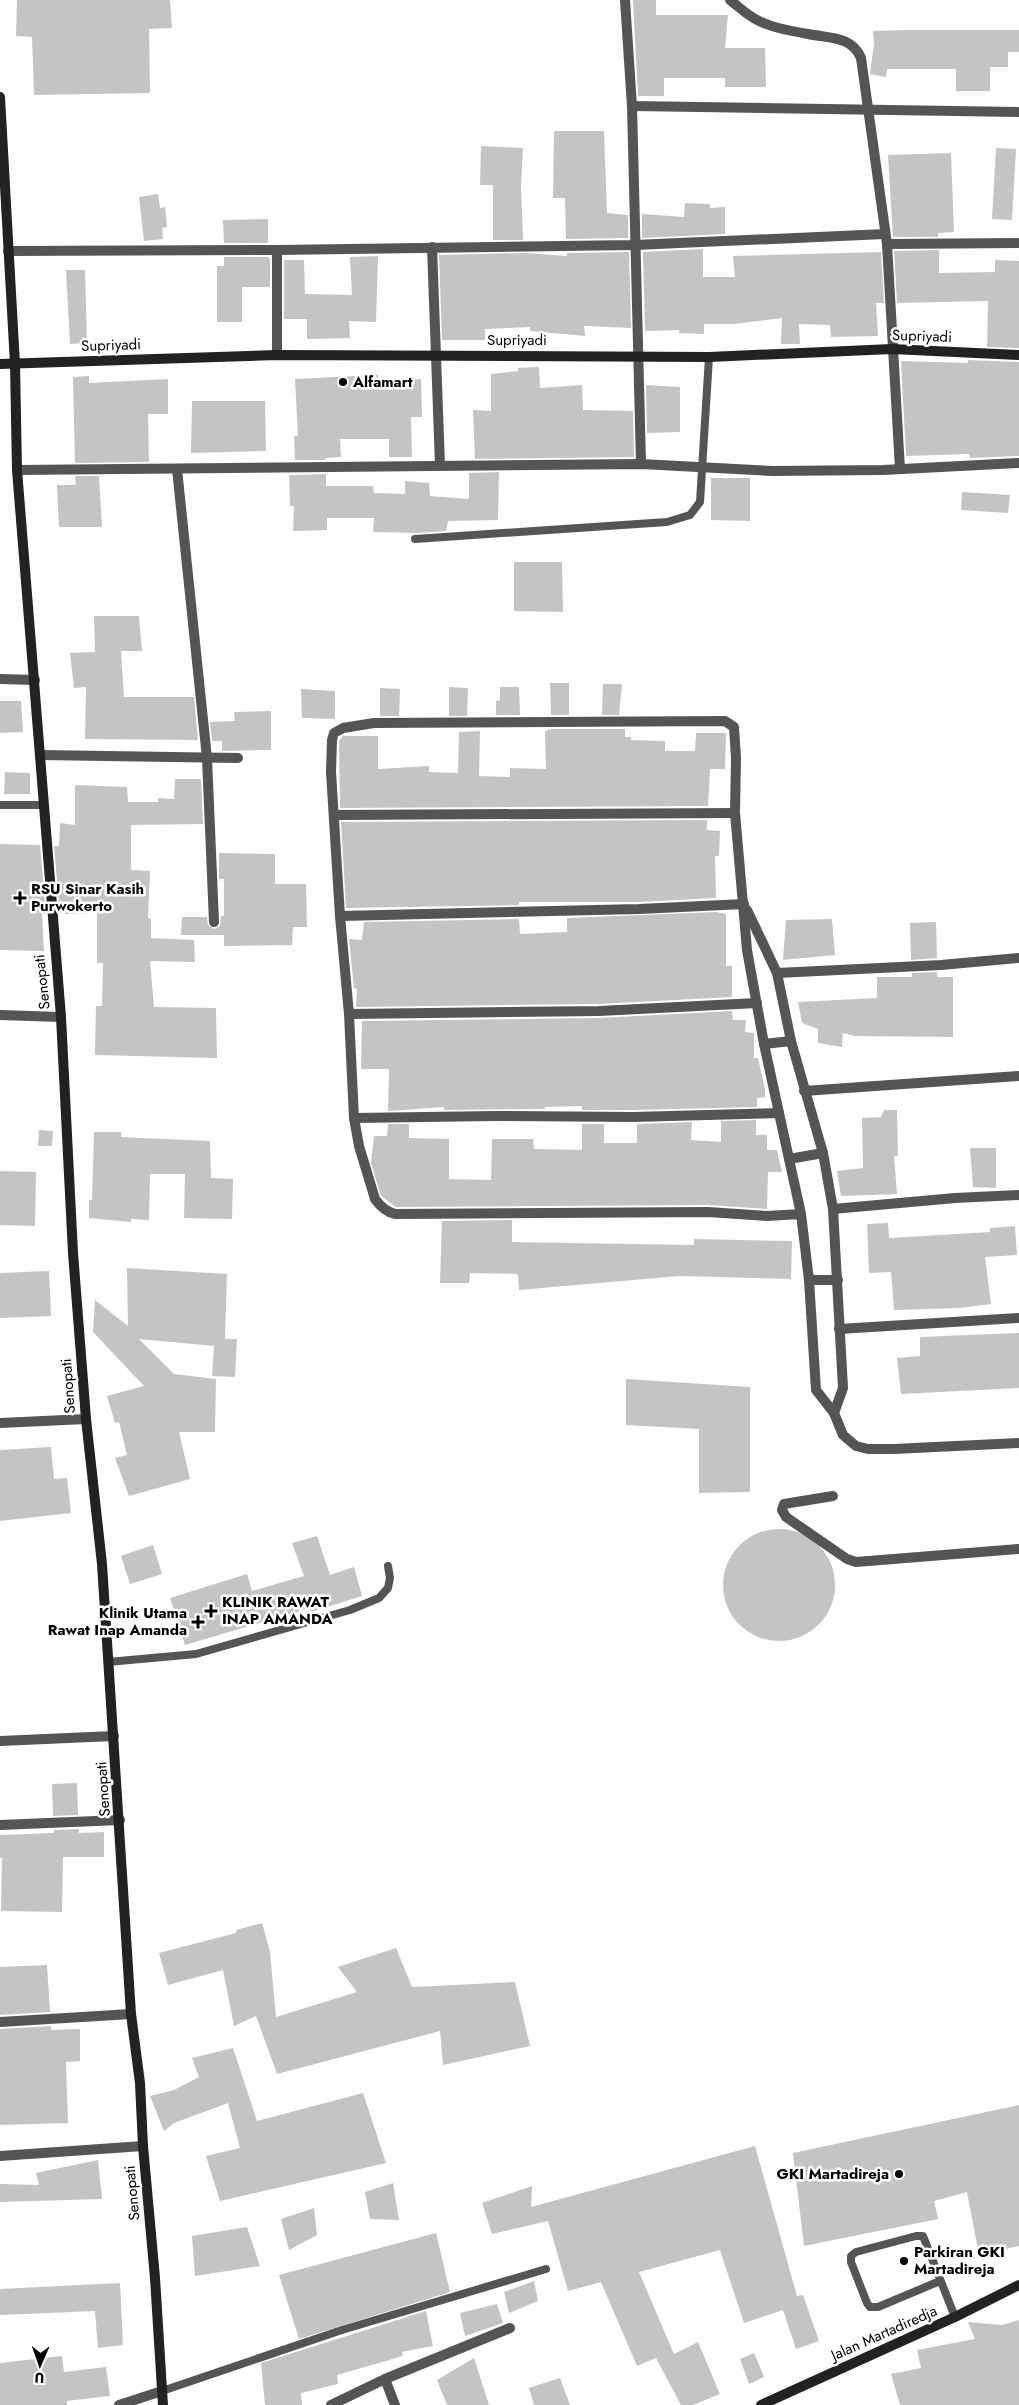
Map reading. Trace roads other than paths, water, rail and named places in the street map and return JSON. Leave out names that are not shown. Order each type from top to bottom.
[{"type":"street","points":[[625,0],[632,106],[641,464]]},
{"type":"street","points":[[730,0],[757,20],[781,29],[832,37],[851,44],[858,49],[870,110],[886,239],[900,469]]},
{"type":"street","name":"Senopati","points":[[0,97],[14,364],[17,470],[61,1017],[72,1243],[86,1419],[102,1564],[131,2014],[140,2083],[163,2405]]},
{"type":"street","points":[[632,106],[1019,112]]},
{"type":"street","points":[[8,251],[277,250],[886,239],[1019,243]]},
{"type":"street","points":[[432,247],[440,464]]},
{"type":"street","points":[[277,250],[278,355]]},
{"type":"street","name":"Supriyadi","points":[[0,364],[278,355],[435,354],[710,357],[892,349],[1019,355]]},
{"type":"street","points":[[17,470],[440,464],[641,464],[703,466],[772,472],[900,469],[1019,463]]},
{"type":"street","points":[[177,469],[207,758],[214,922]]},
{"type":"street","points":[[0,679],[35,680]]},
{"type":"street","points":[[801,1214],[767,1216],[708,1212],[396,1214],[389,1212],[375,1199],[359,1146],[354,1118],[349,1014],[340,916],[334,815],[332,740],[334,733],[343,728],[374,724],[725,721],[734,727],[736,758],[735,813],[747,950],[764,1044],[801,1214],[809,1280],[816,1390],[834,1413],[843,1436],[856,1446],[868,1448],[1019,1443]]},
{"type":"street","points":[[40,754],[238,758]]},
{"type":"street","points":[[334,815],[735,813]]},
{"type":"street","points":[[340,916],[640,909],[744,904]]},
{"type":"street","points":[[744,904],[777,973],[804,1092],[824,1153],[833,1209],[843,1388],[834,1413]]},
{"type":"street","points":[[777,973],[941,965],[1019,958]]},
{"type":"street","points":[[349,1014],[599,1011],[757,1003]]},
{"type":"street","points":[[0,1015],[61,1017]]},
{"type":"street","points":[[764,1044],[791,1041]]},
{"type":"street","points":[[804,1092],[1019,1076]]},
{"type":"street","points":[[354,1118],[633,1117],[779,1113]]},
{"type":"street","points":[[789,1159],[824,1153]]},
{"type":"street","points":[[833,1209],[955,1198],[1019,1195]]},
{"type":"street","points":[[809,1280],[838,1280]]},
{"type":"street","points":[[839,1329],[1019,1318]]},
{"type":"street","points":[[0,1424],[86,1419]]},
{"type":"street","points":[[833,1496],[784,1504],[782,1510],[786,1516],[847,1559],[856,1562],[1019,1549]]},
{"type":"street","points":[[0,1741],[114,1736]]},
{"type":"street","points":[[0,1825],[120,1820]]},
{"type":"street","points":[[0,2022],[131,2014]]},
{"type":"street","points":[[0,2156],[143,2146]]},
{"type":"street","name":"Jalan Martadiredja","points":[[761,2405],[955,2317],[1019,2285]]},
{"type":"street","points":[[330,2405],[385,2379],[510,2328]]},
{"type":"street","points":[[385,2379],[394,2405]]},
{"type":"street","points":[[119,2405],[162,2391]]},
{"type":"lane","points":[[415,539],[667,522],[690,515],[700,502],[710,357]]},
{"type":"lane","points":[[0,805],[43,805]]},
{"type":"lane","points":[[108,1662],[196,1654],[350,1610],[379,1598],[388,1588],[390,1578],[388,1566]]},
{"type":"lane","points":[[940,2281],[878,2307],[870,2307],[851,2262],[851,2256],[856,2252],[873,2247],[916,2236],[923,2236],[955,2317]]},
{"type":"lane","points":[[162,2391],[342,2330],[546,2269]]},
{"type":"place","name":"Alfamart","points":[[343,382]]},
{"type":"place","name":"RSU Sinar Kasih Purwokerto","points":[[20,898]]},
{"type":"place","name":"KLINIK RAWAT INAP AMANDA","points":[[211,1611]]},
{"type":"place","name":"Klinik Utama Rawat Inap Amanda","points":[[198,1622]]},
{"type":"place","name":"GKI Martadireja","points":[[899,2174]]},
{"type":"place","name":"Parkiran GKI Martadireja","points":[[904,2261]]}]
